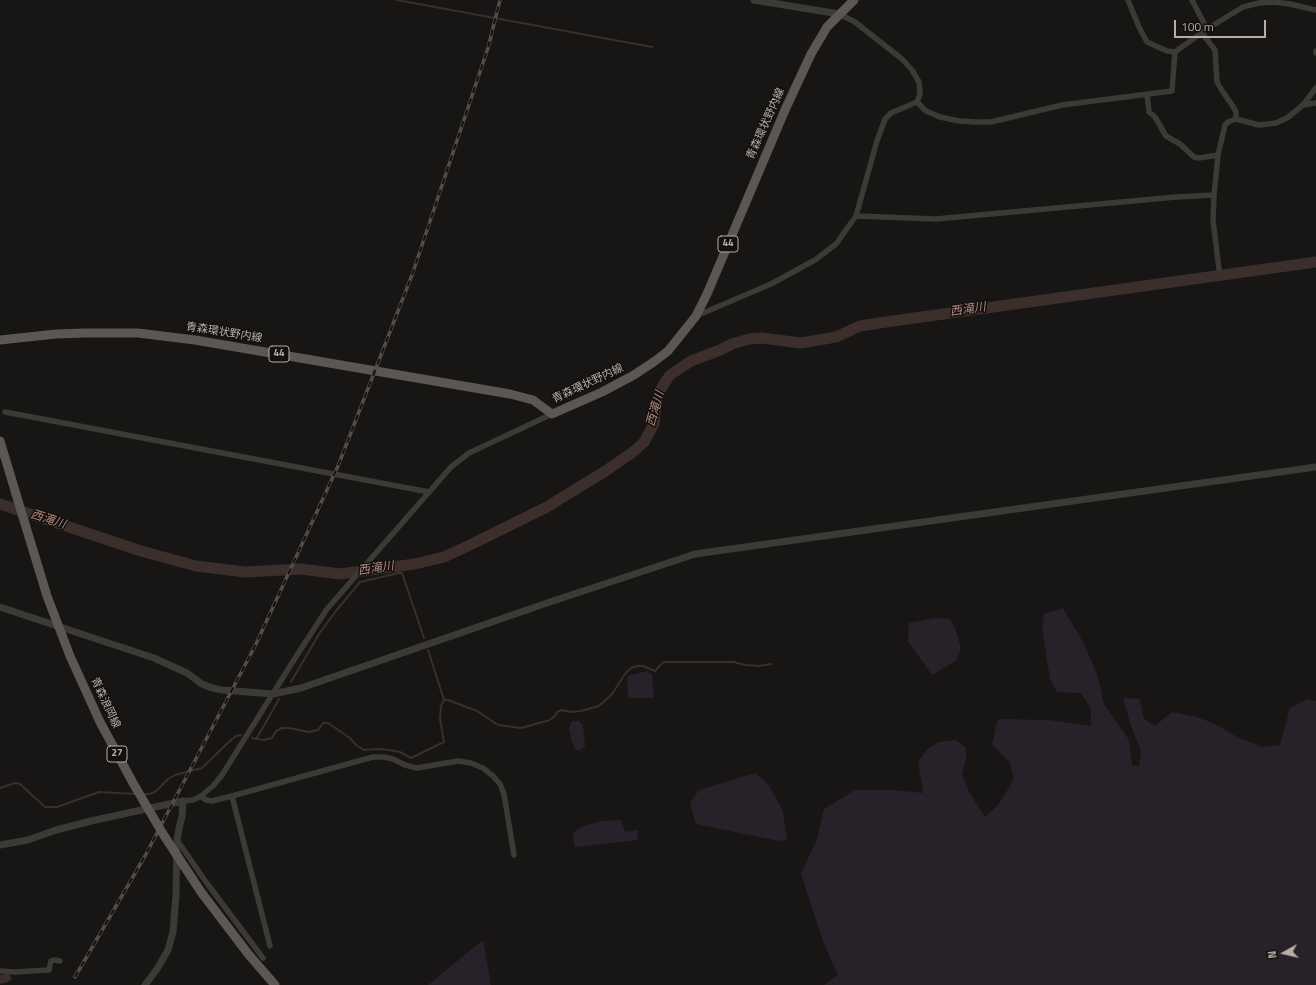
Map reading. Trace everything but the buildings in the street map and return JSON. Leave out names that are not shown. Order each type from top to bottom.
[{"type":"main road","name":"青森環状野内線","points":[[0,340],[86,333],[138,334],[195,340],[510,394],[533,400],[552,414],[602,392],[650,365],[668,351],[696,316],[707,294],[811,54],[827,27],[854,0]]},
{"type":"main road","name":"青森浪岡線","points":[[0,441],[47,596],[70,656],[100,722],[159,828],[201,892],[275,985]]},
{"type":"street","points":[[696,316],[771,284],[815,260],[836,244],[856,216],[877,141],[885,119],[891,112],[917,102],[920,94],[919,82],[912,70],[856,22],[839,14],[754,0]]},
{"type":"street","points":[[1128,0],[1147,42],[1167,51],[1175,52],[1207,29],[1243,7],[1259,3],[1274,2],[1316,10]]},
{"type":"street","points":[[1192,0],[1207,29]]},
{"type":"street","points":[[1202,33],[1215,50],[1217,82],[1220,89],[1236,112],[1236,119]]},
{"type":"street","points":[[917,102],[926,111],[940,117],[959,121],[991,122],[1062,105],[1172,91],[1175,52]]},
{"type":"street","points":[[1219,269],[1213,220],[1214,195],[1218,155],[1225,125],[1236,119],[1259,125],[1276,123],[1287,118],[1303,104],[1316,88]]},
{"type":"street","points":[[1147,94],[1149,112],[1155,117],[1166,136],[1180,144],[1194,157],[1199,158],[1218,155]]},
{"type":"street","points":[[1303,104],[1316,103]]},
{"type":"street","points":[[856,216],[936,219],[1176,197],[1214,195]]},
{"type":"street","points":[[5,412],[429,492]]},
{"type":"street","points":[[0,846],[28,840],[56,830],[91,821],[193,800],[201,796],[213,786],[222,775],[327,610],[451,467],[469,453],[552,414]]},
{"type":"street","points":[[0,607],[154,658],[186,673],[202,684],[212,688],[273,694],[301,688],[546,603],[695,554],[1316,467]]},
{"type":"street","points":[[201,796],[206,800],[212,801],[373,757],[393,759],[405,765],[417,768],[458,761],[471,763],[483,768],[500,784],[504,794],[514,855]]},
{"type":"street","points":[[232,796],[270,946]]},
{"type":"street","points":[[145,985],[157,969],[168,950],[173,932],[176,895],[177,840],[182,817],[183,801]]},
{"type":"street","points":[[177,840],[206,882],[264,958]]},
{"type":"street","points":[[0,971],[14,972],[48,970],[51,961],[60,961]]},
{"type":"shaded area","points":[[1063,608],[1083,642],[1097,674],[1104,704],[1129,740],[1132,765],[1139,766],[1141,751],[1131,726],[1123,698],[1140,699],[1144,719],[1155,726],[1172,712],[1197,717],[1215,724],[1239,738],[1263,747],[1280,745],[1290,708],[1308,699],[1316,701],[1316,985],[824,985],[838,975],[824,944],[801,874],[817,839],[824,809],[855,790],[894,790],[923,793],[918,761],[929,748],[939,742],[956,740],[966,748],[966,759],[962,775],[969,792],[985,817],[999,804],[1014,779],[1010,763],[992,744],[998,719],[1049,720],[1091,726],[1091,709],[1081,693],[1057,692],[1050,679],[1042,627],[1044,614]]},
{"type":"shaded area","points":[[936,618],[950,619],[955,628],[961,648],[956,661],[932,675],[908,641],[909,623]]},
{"type":"shaded area","points":[[647,671],[652,675],[654,698],[628,698],[627,676]]},
{"type":"shaded area","points":[[572,721],[579,721],[583,725],[585,747],[581,750],[575,750],[571,739],[569,728]]},
{"type":"shaded area","points":[[755,773],[767,783],[783,811],[787,840],[779,841],[696,824],[690,803],[699,790]]},
{"type":"shaded area","points":[[621,820],[625,832],[638,830],[637,840],[575,847],[573,839],[574,832],[584,826],[602,821]]},
{"type":"shaded area","points":[[483,940],[491,985],[428,985]]},
{"type":"shaded area","points":[[9,974],[12,979],[8,982],[0,984],[0,975]]},
{"type":"waterway","points":[[397,0],[652,47]]},
{"type":"waterway","name":"西滝川","points":[[0,504],[141,551],[196,566],[245,572],[301,569],[340,574],[415,564],[444,557],[545,508],[604,472],[633,452],[644,442],[654,424],[659,392],[670,375],[691,361],[732,344],[749,339],[762,338],[801,343],[836,337],[860,326],[1316,262]]},
{"type":"waterway","points":[[291,682],[319,634],[360,582],[399,573],[397,567]]},
{"type":"waterway","points":[[399,573],[402,573],[424,638]]},
{"type":"waterway","points":[[428,650],[444,700]]},
{"type":"waterway","points":[[252,738],[264,740],[272,738],[276,731],[282,728],[309,732],[318,730],[323,723],[328,723],[350,738],[356,745],[364,750],[389,750],[400,752],[411,758],[444,742],[440,719],[441,706],[444,700],[448,700],[477,711],[498,725],[521,728],[550,720],[557,712],[562,710],[571,712],[581,711],[599,706],[612,694],[625,674],[631,668],[637,666],[643,666],[655,671],[664,662],[734,662],[745,665],[759,666],[771,664]]},
{"type":"waterway","points":[[256,739],[279,699]]},
{"type":"waterway","points":[[143,794],[155,792],[168,779],[175,775],[202,768],[232,739],[241,735]]},
{"type":"waterway","points":[[0,788],[15,783],[20,784],[45,807],[57,807],[99,792],[137,794]]},
{"type":"railway","points":[[75,977],[145,856],[256,644],[338,466],[412,275],[488,48],[500,0]]}]
